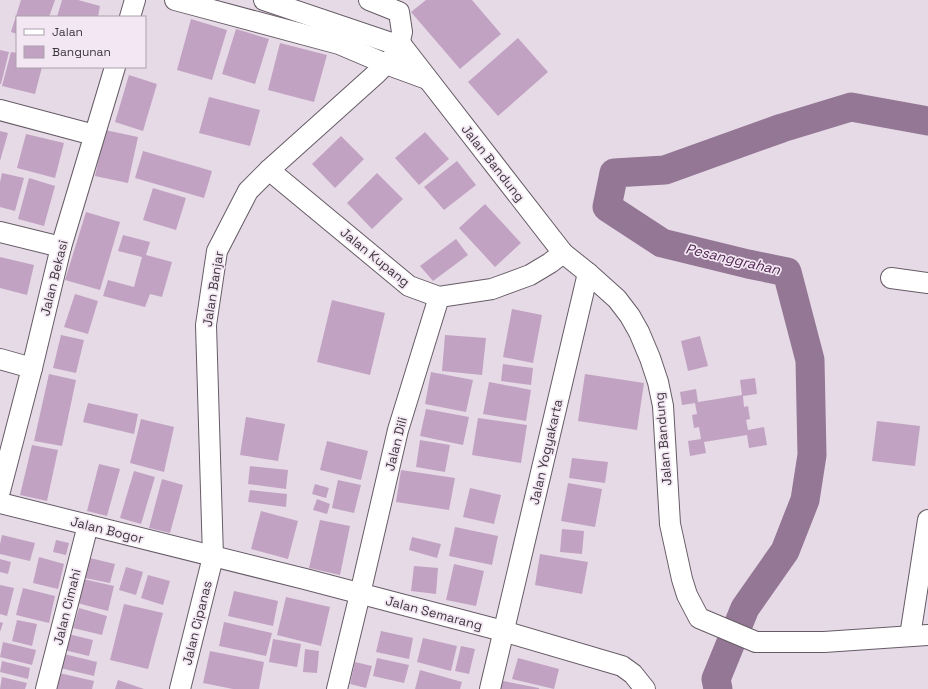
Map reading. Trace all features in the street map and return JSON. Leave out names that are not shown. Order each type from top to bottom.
[{"type":"street","points":[[130,16],[136,0]]},
{"type":"street","points":[[175,0],[339,44],[386,64],[427,79]]},
{"type":"street","points":[[264,0],[401,46],[402,32],[399,12],[369,0]]},
{"type":"street","name":"Jalan Banjar","points":[[213,557],[206,324],[217,251],[248,190],[386,64],[401,46]]},
{"type":"street","name":"Jalan Bandung","points":[[401,46],[563,253],[588,272],[617,299],[640,332],[658,382],[663,406],[670,524],[676,555],[687,595],[699,618],[704,622],[756,642],[824,642],[919,635]]},
{"type":"street","name":"Jalan Bekasi","points":[[0,491],[32,368],[61,247],[115,68]]},
{"type":"street","points":[[0,110],[94,135]]},
{"type":"street","name":"Jalan Kupang","points":[[269,170],[409,286],[439,296],[492,289],[530,275],[563,253]]},
{"type":"street","points":[[0,232],[61,247]]},
{"type":"street","name":"Jalan Yogyakarta","points":[[490,689],[588,272]]},
{"type":"street","points":[[891,278],[928,283]]},
{"type":"street","name":"Jalan Dili","points":[[337,689],[398,430],[439,296]]},
{"type":"street","points":[[0,360],[32,368]]},
{"type":"street","name":"Jalan Bogor","points":[[0,503],[213,557]]},
{"type":"street","points":[[919,635],[928,520]]},
{"type":"street","name":"Jalan Cimahi","points":[[46,689],[88,525]]},
{"type":"street","name":"Jalan Semarang","points":[[213,557],[503,631],[605,660],[622,666],[635,684]]},
{"type":"street","name":"Jalan Cipanas","points":[[180,689],[213,557]]},
{"type":"building","points":[[21,0],[55,0],[49,16],[16,16]]},
{"type":"building","points":[[62,0],[78,0],[100,6],[98,16],[57,16]]},
{"type":"building","points":[[426,0],[472,0],[501,34],[460,69],[411,12]]},
{"type":"building","points":[[16,16],[16,34],[11,32]]},
{"type":"building","points":[[191,19],[227,30],[212,80],[177,70]]},
{"type":"building","points":[[236,29],[269,39],[255,84],[222,74]]},
{"type":"building","points":[[518,38],[548,72],[498,116],[468,82]]},
{"type":"building","points":[[280,43],[327,55],[314,102],[268,90]]},
{"type":"building","points":[[0,50],[9,52],[1,84],[0,84]]},
{"type":"building","points":[[11,52],[16,53],[16,68],[42,68],[35,94],[2,86]]},
{"type":"building","points":[[129,75],[157,84],[143,131],[115,122]]},
{"type":"building","points":[[209,97],[260,110],[250,146],[199,133]]},
{"type":"building","points":[[105,130],[138,137],[128,183],[95,176]]},
{"type":"building","points":[[0,131],[8,133],[0,161]]},
{"type":"building","points":[[425,132],[449,159],[419,185],[395,158]]},
{"type":"building","points":[[26,134],[64,143],[55,178],[17,168]]},
{"type":"building","points":[[341,136],[364,159],[335,188],[312,164]]},
{"type":"building","points":[[143,151],[212,171],[204,198],[135,178]]},
{"type":"building","points":[[457,161],[476,185],[444,210],[424,187]]},
{"type":"building","points":[[2,173],[24,178],[15,211],[0,207],[0,182]]},
{"type":"building","points":[[377,173],[403,199],[372,229],[347,203]]},
{"type":"building","points":[[29,178],[55,186],[44,226],[18,219]]},
{"type":"building","points":[[153,188],[186,198],[176,230],[143,220]]},
{"type":"building","points":[[485,204],[521,243],[495,267],[459,228]]},
{"type":"building","points":[[86,212],[120,222],[100,290],[65,280]]},
{"type":"building","points":[[123,235],[150,242],[146,255],[172,262],[162,297],[150,294],[145,307],[103,296],[108,280],[134,287],[142,257],[118,251]]},
{"type":"building","points":[[456,239],[468,255],[433,281],[420,266]]},
{"type":"building","points":[[0,257],[34,265],[27,295],[0,288]]},
{"type":"building","points":[[75,294],[98,301],[88,334],[64,327]]},
{"type":"building","points":[[332,300],[385,313],[370,375],[317,362]]},
{"type":"building","points":[[512,309],[542,315],[533,363],[503,357]]},
{"type":"building","points":[[61,335],[84,340],[76,373],[53,368]]},
{"type":"building","points":[[445,335],[486,338],[482,375],[442,371]]},
{"type":"building","points":[[700,336],[708,366],[688,371],[681,341]]},
{"type":"building","points":[[503,364],[533,368],[531,385],[501,381]]},
{"type":"building","points":[[431,372],[473,380],[466,412],[425,404]]},
{"type":"building","points":[[49,374],[76,380],[62,446],[34,441]]},
{"type":"building","points":[[585,374],[644,383],[637,430],[578,421]]},
{"type":"building","points":[[755,378],[757,394],[743,396],[744,407],[748,406],[750,419],[746,420],[748,430],[764,427],[767,445],[749,448],[747,435],[704,442],[706,453],[690,456],[688,441],[701,439],[699,427],[694,428],[692,415],[697,414],[695,403],[682,405],[680,392],[696,389],[698,402],[742,395],[740,380]]},
{"type":"building","points":[[489,382],[531,390],[526,421],[483,414]]},
{"type":"building","points":[[88,403],[138,414],[134,434],[83,422]]},
{"type":"building","points":[[426,409],[469,417],[463,445],[420,436]]},
{"type":"building","points":[[246,417],[285,424],[278,461],[240,455]]},
{"type":"building","points":[[478,418],[527,425],[521,463],[472,455]]},
{"type":"building","points":[[141,419],[174,427],[164,472],[130,463]]},
{"type":"building","points":[[877,421],[920,426],[915,466],[872,461]]},
{"type":"building","points":[[420,440],[450,445],[445,472],[416,467]]},
{"type":"building","points":[[327,441],[368,451],[361,480],[320,470]]},
{"type":"building","points":[[32,445],[58,450],[47,501],[20,495]]},
{"type":"building","points":[[572,458],[608,462],[605,483],[569,478]]},
{"type":"building","points":[[99,464],[120,469],[107,516],[87,511]]},
{"type":"building","points":[[250,466],[288,470],[286,489],[248,484]]},
{"type":"building","points":[[401,470],[455,478],[449,510],[396,502]]},
{"type":"building","points":[[134,471],[155,477],[141,524],[120,518]]},
{"type":"building","points":[[162,479],[183,485],[170,533],[149,528]]},
{"type":"building","points":[[338,480],[361,485],[354,513],[332,508]]},
{"type":"building","points":[[568,483],[602,489],[595,527],[561,521]]},
{"type":"building","points":[[315,484],[329,488],[326,498],[312,494]]},
{"type":"building","points":[[470,488],[501,495],[494,524],[463,517]]},
{"type":"building","points":[[250,490],[287,494],[286,507],[248,502]]},
{"type":"building","points":[[317,499],[330,504],[327,514],[313,510]]},
{"type":"building","points":[[261,511],[298,521],[288,559],[251,549]]},
{"type":"building","points":[[320,520],[350,526],[340,575],[309,568]]},
{"type":"building","points":[[455,527],[498,536],[492,565],[449,556]]},
{"type":"building","points":[[562,529],[584,531],[582,554],[560,552]]},
{"type":"building","points":[[2,535],[35,543],[30,561],[0,554]]},
{"type":"building","points":[[412,537],[441,544],[437,558],[409,550]]},
{"type":"building","points":[[56,540],[69,543],[66,555],[53,552]]},
{"type":"building","points":[[540,554],[588,562],[582,594],[535,585]]},
{"type":"building","points":[[39,557],[64,564],[58,589],[33,583]]},
{"type":"building","points":[[90,558],[115,564],[110,583],[85,578]]},
{"type":"building","points":[[0,559],[11,562],[8,574],[0,572]]},
{"type":"building","points":[[454,564],[484,571],[476,606],[446,600]]},
{"type":"building","points":[[414,566],[438,568],[436,594],[411,591]]},
{"type":"building","points":[[126,567],[143,572],[136,595],[119,590]]},
{"type":"building","points":[[148,575],[170,581],[163,605],[141,598]]},
{"type":"building","points":[[83,579],[114,586],[108,611],[77,603]]},
{"type":"building","points":[[0,585],[14,588],[7,616],[0,614]]},
{"type":"building","points":[[23,588],[55,596],[49,623],[16,615]]},
{"type":"building","points":[[234,591],[278,601],[273,626],[228,616]]},
{"type":"building","points":[[286,597],[330,607],[321,646],[277,635]]},
{"type":"building","points":[[124,604],[163,613],[148,669],[110,660]]},
{"type":"building","points":[[79,608],[107,616],[102,635],[73,628]]},
{"type":"building","points":[[17,620],[37,624],[32,646],[12,641]]},
{"type":"building","points":[[0,622],[3,623],[0,632]]},
{"type":"building","points":[[224,622],[272,633],[266,656],[219,646]]},
{"type":"building","points":[[381,631],[413,638],[409,659],[376,652]]},
{"type":"building","points":[[68,634],[93,640],[89,656],[64,650]]},
{"type":"building","points":[[423,638],[457,646],[451,671],[417,662]]},
{"type":"building","points":[[273,639],[301,644],[297,667],[269,662]]},
{"type":"building","points":[[3,642],[36,650],[32,665],[0,657]]},
{"type":"building","points":[[461,646],[475,649],[469,674],[455,671]]},
{"type":"building","points":[[305,649],[319,651],[317,673],[303,672]]},
{"type":"building","points":[[210,651],[264,662],[259,689],[233,689],[203,683]]},
{"type":"building","points":[[60,653],[97,662],[94,676],[56,667]]},
{"type":"building","points":[[377,658],[409,665],[404,683],[373,676]]},
{"type":"building","points":[[518,658],[559,669],[554,689],[512,679]]},
{"type":"building","points":[[2,661],[30,668],[28,679],[0,672]]},
{"type":"building","points":[[355,662],[372,666],[366,688],[350,684]]},
{"type":"building","points":[[420,670],[462,682],[460,689],[415,689]]},
{"type":"building","points":[[59,673],[94,681],[92,689],[55,689]]},
{"type":"building","points":[[2,677],[27,683],[25,689],[0,689]]},
{"type":"building","points":[[118,680],[144,689],[115,689]]},
{"type":"building","points":[[503,681],[539,688],[539,689],[501,689]]},
{"type":"waterway","name":"Pesanggrahan","points":[[718,689],[716,679],[745,608],[785,551],[805,500],[812,455],[810,360],[787,272],[662,243],[607,207],[614,173],[665,170],[782,128],[851,107],[928,121]]}]
